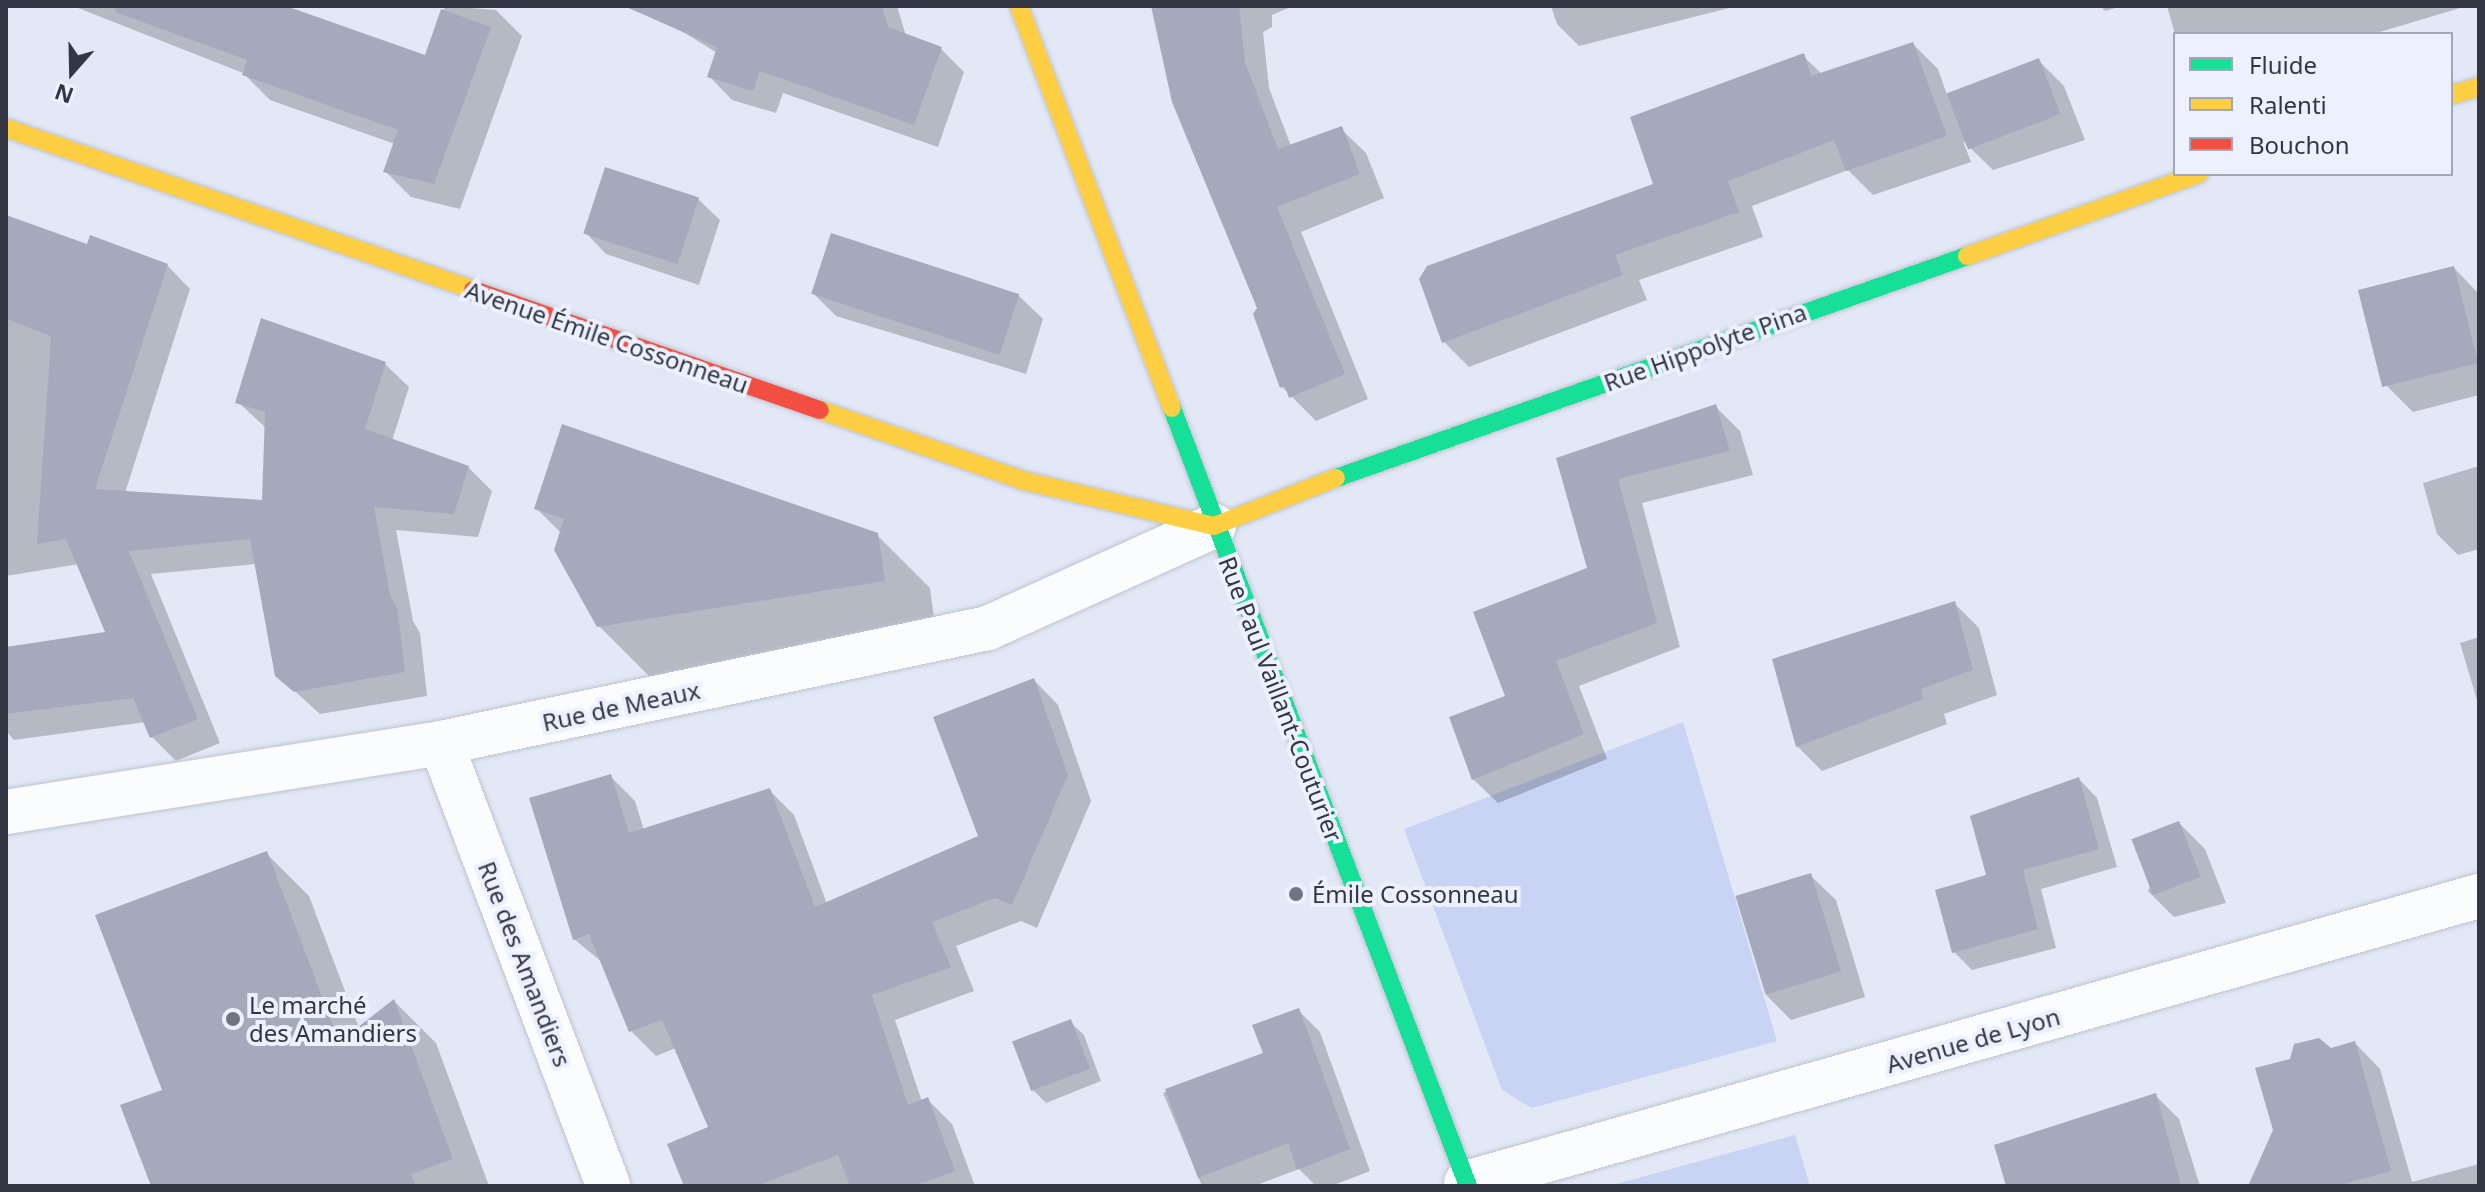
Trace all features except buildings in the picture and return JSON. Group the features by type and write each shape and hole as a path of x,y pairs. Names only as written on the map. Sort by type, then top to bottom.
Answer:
{"main road":[{"name":"Rue Paul Vaillant-Couturier","path":"1019,6 1214,526 1467,1185"},
{"path":"2453,94 2479,87"},
{"name":"Avenue Émile Cossonneau","path":"6,128 1013,477 1214,526"},
{"name":"Rue Hippolyte Pina","path":"1214,526 1280,498 2193,176"}],"street":[{"name":"Rue de Meaux","path":"6,812 441,743 988,628 1214,526"},
{"name":"Rue des Amandiers","path":"441,743 608,1186"},
{"name":"Avenue de Lyon","path":"1467,1185 2479,896"}],"shaded area":[{"path":"1683,722 1777,1041 1532,1108 1502,1090 1404,829"},
{"path":"1795,1135 1810,1186 1609,1186"}],"traffic: fast":[{"path":"1336,478 1967,256"},
{"path":"1172,408 1468,1186"}],"traffic: slow":[{"path":"1019,6 1172,408"},
{"path":"2453,94 2479,87"},
{"path":"6,128 473,290"},
{"path":"1967,256 2193,176"},
{"path":"820,410 1025,481 1214,526 1336,478"}],"traffic: jam":[{"path":"473,290 820,410"}],"place":[{"name":"Émile Cossonneau","path":"1296,894"},
{"name":"Le marché des Amandiers","path":"233,1019"}]}
